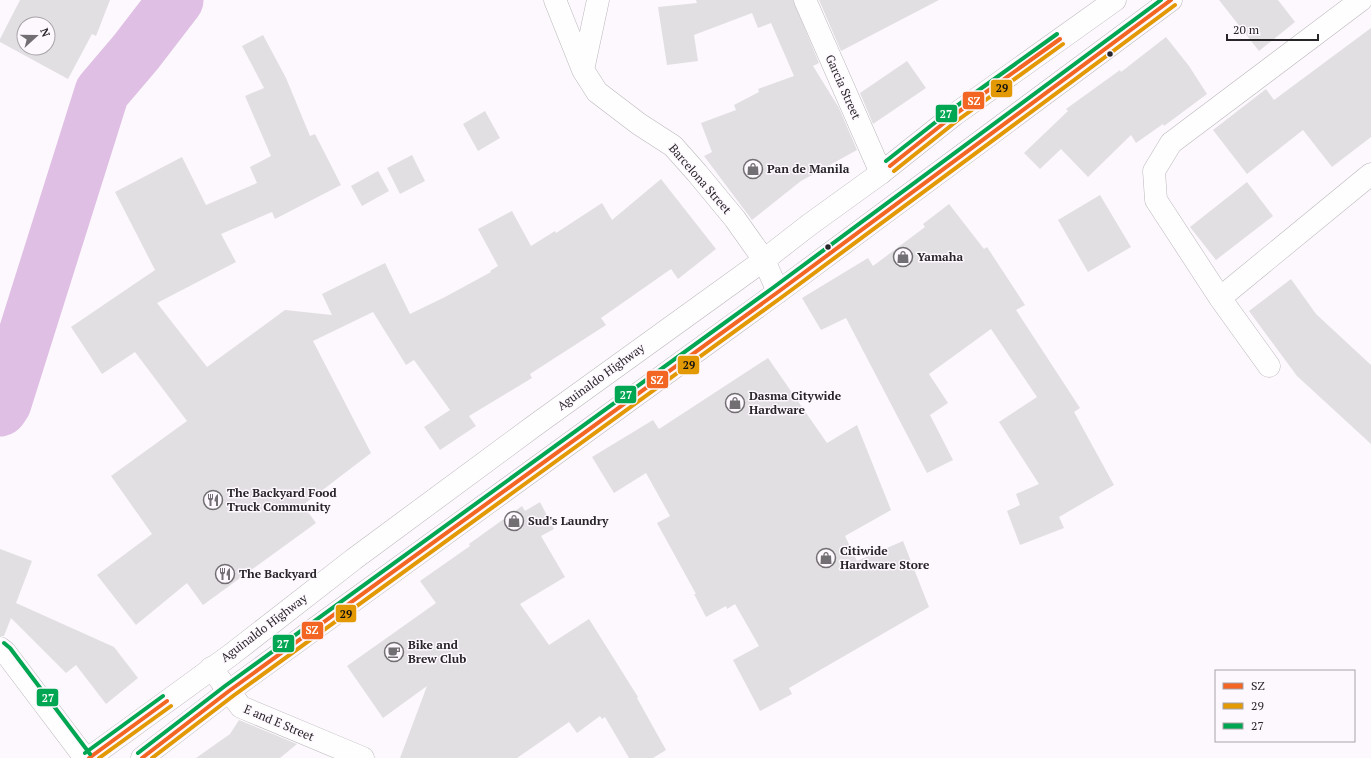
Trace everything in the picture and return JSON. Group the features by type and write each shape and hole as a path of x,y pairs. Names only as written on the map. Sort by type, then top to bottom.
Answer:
{"main road":[{"name":"Barcelona Street","path":"555,0 582,70 597,92 634,120 673,146 735,219 764,260 778,292"},
{"path":"582,70 598,0"},
{"name":"Garcia Street","path":"804,0 881,173"},
{"name":"Aguinaldo Highway","path":"89,758 211,668 360,554 764,260 881,173 954,115 1115,0"},
{"path":"142,758 229,690 778,292 1171,0"},
{"path":"1269,366 1220,298 1156,200 1154,171 1171,143 1361,0"},
{"path":"1220,298 1371,174"},
{"path":"0,648 5,652 86,758"},
{"name":"E and E Street","path":"211,668 241,707 363,758"}],"building":[{"path":"20,0 110,0 96,36 92,34 68,79 26,56 56,56 56,16 16,16 16,51 0,42 0,39"},
{"path":"696,0 793,0 819,63 813,66 839,108 857,150 801,181 752,220 704,156 712,152 701,123 736,110 734,105 759,92 758,89 794,76 771,23 758,28 752,13 694,35 698,61 667,65 658,7 697,3"},
{"path":"819,0 939,0 841,51"},
{"path":"1219,0 1278,0 1295,22 1259,51"},
{"path":"1371,28 1371,137 1332,167 1303,130 1247,174 1213,130 1266,89 1274,100"},
{"path":"263,35 286,78 310,136 315,134 341,185 275,219 272,212 221,234 236,262 157,303 207,367 285,310 332,315 322,294 385,263 410,314 445,297 491,272 490,271 498,266 478,229 512,211 531,246 555,231 556,233 602,203 612,220 661,179 716,249 678,279 671,269 601,318 606,325 530,374 532,378 469,416 476,426 440,450 424,427 450,410 414,360 406,365 373,312 313,341 371,453 303,505 316,523 203,605 187,583 136,625 97,575 152,534 111,476 187,421 135,352 102,374 71,327 155,270 115,192 182,157 206,205 257,183 250,167 271,156 245,96 264,88 242,46"},
{"path":"1166,37 1189,66 1207,94 1164,126 1163,124 1136,143 1131,135 1088,177 1061,149 1040,169 1024,153 1068,111 1066,109 1120,70 1121,72"},
{"path":"907,61 926,88 873,124 860,93"},
{"path":"485,111 500,138 478,151 463,124"},
{"path":"412,155 425,181 400,194 387,168"},
{"path":"378,171 389,191 362,206 351,186"},
{"path":"1247,182 1273,216 1216,260 1190,227"},
{"path":"1100,195 1131,247 1088,272 1058,220"},
{"path":"949,204 984,249 987,247 1025,305 1016,310 1080,408 1074,412 1114,485 1059,517 1064,528 1020,545 1007,511 1020,505 1016,494 1039,484 999,422 1037,397 991,329 929,374 948,403 930,415 953,460 927,473 846,318 821,330 802,298 868,258 873,266 925,227 923,224"},
{"path":"1291,279 1316,314 1371,365 1371,444 1297,376 1249,311"},
{"path":"768,358 827,443 857,425 891,510 845,536 857,561 903,541 929,607 789,688 792,694 760,711 733,660 759,646 735,604 727,609 726,606 706,617 694,594 696,594 657,523 670,516 646,473 614,493 592,457 653,420 659,429"},
{"path":"540,502 554,529 541,536 565,577 520,604 549,645 589,619 638,697 637,698 666,750 653,758 629,758 605,717 602,719 600,716 577,733 569,722 517,758 400,758 427,686 383,718 347,666 436,603 420,581 470,546 469,544 522,506 525,511"},
{"path":"0,549 32,561 16,603 114,647 138,678 106,704 76,665 66,673 11,618 4,636 0,636"},
{"path":"239,720 297,744 280,758 196,758 230,734"}],"waterway":[{"path":"0,409 4,403 102,92 136,52 176,0"}],"transit line":[{"name":"27","path":"138,753 225,686 774,287 1161,0"},
{"name":"SZ","path":"142,758 229,691 778,292 1171,0"},
{"name":"29","path":"152,758 233,696 782,297 1175,5"},
{"name":"27","path":"886,161 951,110 1057,34"},
{"name":"SZ","path":"890,166 954,115 1060,39"},
{"name":"29","path":"894,171 958,120 1063,44"},
{"name":"27","path":"4,643 10,648 90,754"},
{"name":"27","path":"85,753 163,696"},
{"name":"SZ","path":"89,758 167,701"},
{"name":"29","path":"99,758 171,706"}],"place":[{"name":"Pan de Manila","path":"753,169"},
{"name":"Yamaha","path":"903,257"},
{"name":"Dasma Citywide Hardware","path":"735,403"},
{"name":"The Backyard Food Truck Community","path":"213,500"},
{"name":"Sud's Laundry","path":"514,521"},
{"name":"Citiwide Hardware Store","path":"826,558"},
{"name":"The Backyard","path":"225,574"},
{"name":"Bike and Brew Club","path":"394,652"}]}
